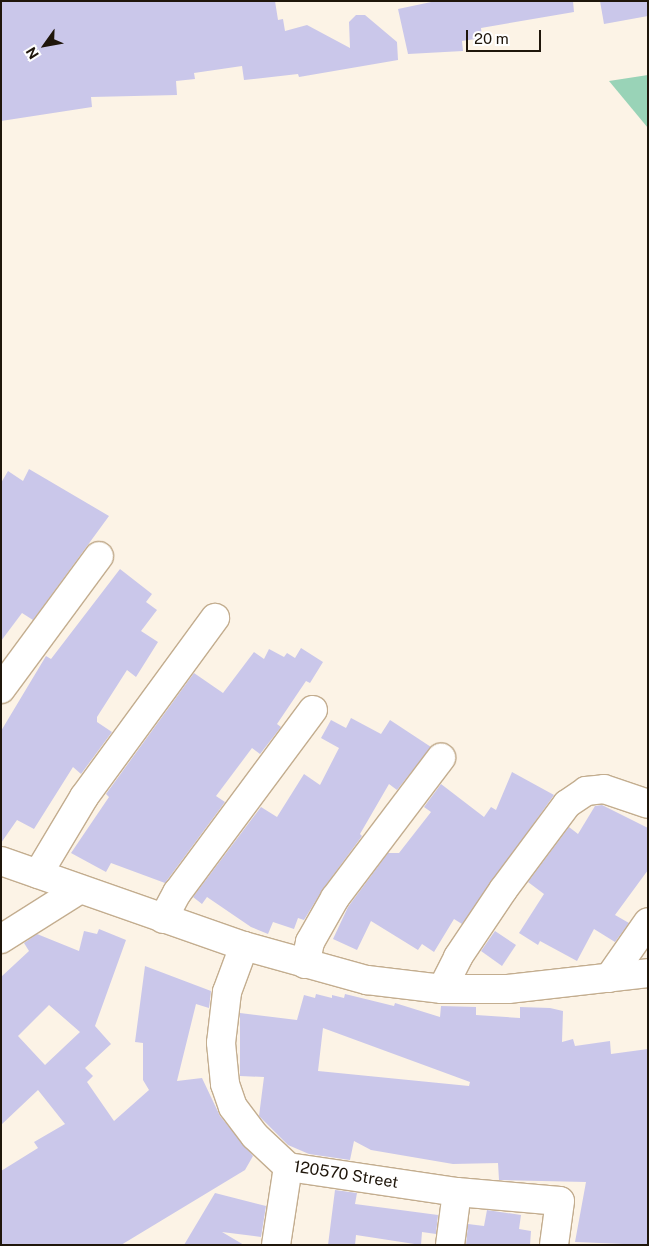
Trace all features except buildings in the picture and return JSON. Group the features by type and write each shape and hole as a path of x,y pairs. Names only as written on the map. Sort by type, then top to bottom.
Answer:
{"street":[{"path":"1,689 99,556"},
{"path":"38,874 84,797 215,618"},
{"path":"163,919 177,892 313,710"},
{"path":"305,964 310,942 335,898 440,758"},
{"path":"442,989 458,957 503,890 567,804 586,791 604,789 648,804"},
{"path":"1,860 163,919 244,946 367,980 442,989 508,989 648,973"},
{"path":"1,939 80,889"},
{"path":"608,978 648,922"},
{"name":"120570 Street","path":"244,946 227,992 223,1015 221,1043 225,1084 244,1123 288,1167 457,1192 560,1201 554,1245"},
{"path":"276,1245 288,1167"},
{"path":"450,1245 457,1192"}],"green space":[{"path":"648,75 648,128 609,81"}]}
